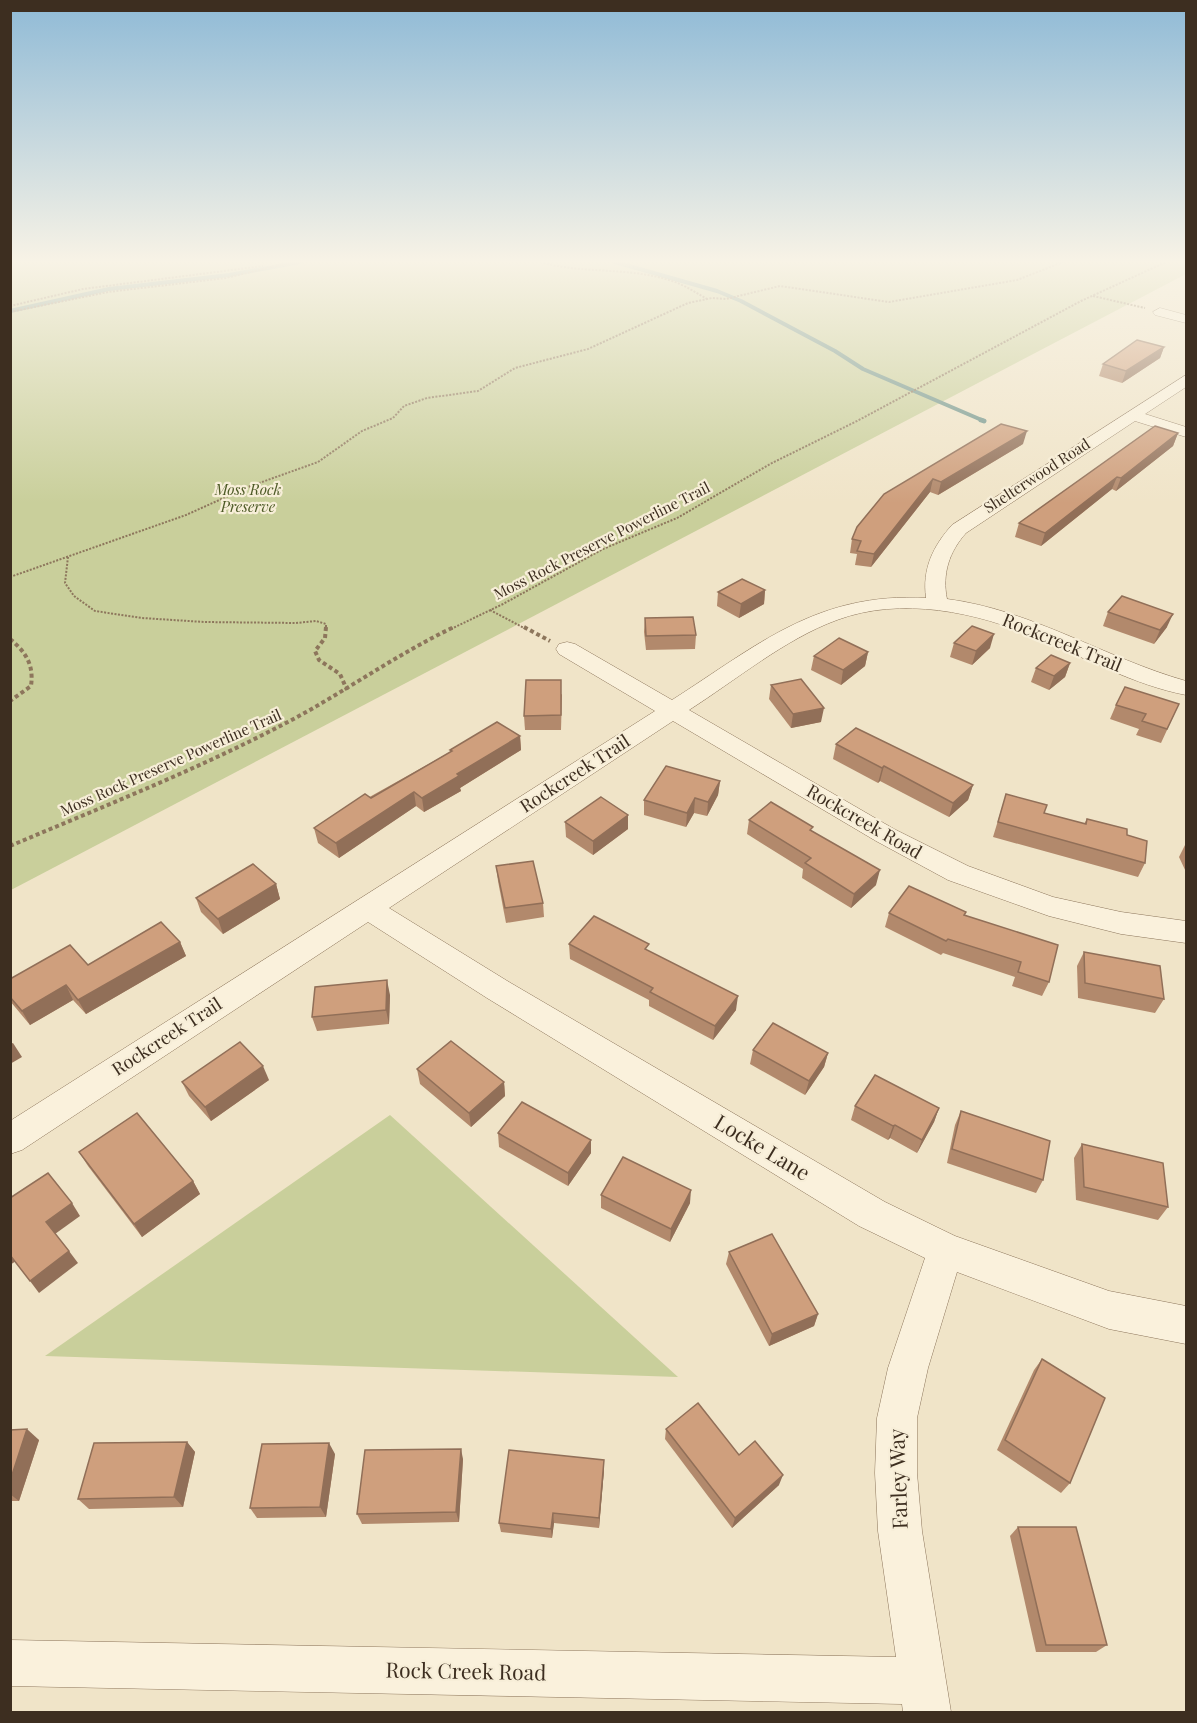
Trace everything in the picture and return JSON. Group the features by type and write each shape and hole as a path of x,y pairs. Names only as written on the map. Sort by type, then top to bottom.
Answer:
{"street":[{"name":"Shelterwood Road","path":"938,605 934,591 938,559 960,528 1186,380"},
{"path":"1132,415 1186,432"},
{"name":"Rockcreek Trail","path":"10,1139 797,630 821,619 844,611 873,606 938,605 1000,616 1128,669 1186,688"},
{"name":"Rockcreek Road","path":"567,649 885,835 958,873 1049,906 1121,923 1186,932"},
{"name":"Locke Lane","path":"366,908 872,1215 946,1250 1109,1310 1186,1325"},
{"name":"Farley Way","path":"924,1697 900,1531 896,1473 897,1418 908,1368 946,1250"},
{"name":"Rock Creek Road","path":"10,1663 924,1697"}],"path":[{"path":"10,577 186,515 248,487 318,462 362,431 393,418 404,406 427,398 478,391 515,368 588,350 604,342"},
{"name":"Moss Rock Preserve Powerline Trail","path":"10,846 187,771 347,690 373,671 427,640 489,610 603,549 677,518 772,463 857,421 1005,342"},
{"path":"68,556 65,582 74,596 95,611 142,618 204,622 296,623 316,621 326,624 325,638 315,651 319,660 340,674 347,690"},
{"path":"489,610 567,649"},
{"path":"10,639 19,645 30,660 33,677 31,686 10,701"}],"green space":[{"name":"Moss Rock Preserve","path":"11,342 1056,342 11,890"},
{"path":"390,1115 678,1377 45,1356"}],"building":[{"path":"1134,342 1146,342 1164,347 1126,371 1103,364"},
{"path":"1001,424 1027,431 941,482 933,479 874,554 857,551 861,541 852,539 857,527 884,494"},
{"path":"1155,426 1178,433 1045,533 1019,523"},
{"path":"742,579 765,590 741,604 718,592"},
{"path":"1122,596 1173,614 1160,630 1108,612"},
{"path":"693,617 696,635 646,636 645,618"},
{"path":"972,626 994,634 976,651 954,643"},
{"path":"839,638 868,652 843,670 814,656"},
{"path":"1051,655 1070,663 1054,676 1036,668"},
{"path":"801,679 824,708 793,714 771,685"},
{"path":"526,680 561,680 561,715 524,716"},
{"path":"1125,687 1179,704 1167,729 1142,721 1146,714 1116,705"},
{"path":"497,722 520,736 422,798 414,792 336,843 314,828 365,794 371,798"},
{"path":"856,728 973,785 953,803 884,766 882,768 836,744"},
{"path":"666,766 720,781 708,802 695,798 687,813 644,800"},
{"path":"1006,794 1047,805 1044,813 1086,824 1087,819 1127,829 1127,835 1147,841 1145,863 998,822"},
{"path":"601,797 628,815 593,841 565,822"},
{"path":"771,802 813,827 810,830 880,870 854,894 805,863 811,858 749,820"},
{"path":"533,861 543,903 505,908 496,866"},
{"path":"253,864 276,884 218,919 196,898"},
{"path":"909,886 966,912 964,915 1058,945 1049,982 1018,972 1021,962 948,939 946,941 889,913"},
{"path":"594,916 649,944 645,949 738,996 715,1026 650,992 653,988 569,944"},
{"path":"161,922 180,942 78,1000 66,985 22,1011 10,997 10,979 70,945 88,965"},
{"path":"1084,952 1160,966 1164,999 1085,983"},
{"path":"387,980 386,1010 312,1017 315,987"},
{"path":"773,1023 828,1053 809,1081 753,1050"},
{"path":"451,1041 504,1082 469,1113 417,1069"},
{"path":"240,1042 263,1066 205,1107 182,1082"},
{"path":"875,1075 939,1108 922,1140 855,1106"},
{"path":"522,1102 591,1140 568,1173 498,1133"},
{"path":"961,1111 1050,1141 1043,1180 952,1149"},
{"path":"137,1113 193,1181 134,1224 79,1152"},
{"path":"1082,1144 1163,1163 1168,1207 1084,1187"},
{"path":"623,1157 691,1190 671,1229 601,1195"},
{"path":"48,1173 72,1203 46,1222 69,1251 30,1281 10,1255 10,1198"},
{"path":"772,1234 818,1314 772,1334 729,1252"},
{"path":"1042,1359 1105,1398 1070,1483 1005,1440"},
{"path":"698,1403 739,1455 755,1441 783,1475 735,1518 666,1429"},
{"path":"27,1429 10,1481 10,1430"},
{"path":"187,1442 174,1497 78,1499 94,1443"},
{"path":"329,1443 320,1507 250,1508 262,1444"},
{"path":"461,1449 456,1512 357,1514 365,1450"},
{"path":"509,1450 604,1460 599,1518 553,1513 551,1529 499,1523"},
{"path":"1018,1527 1076,1527 1107,1645 1046,1645"}],"waterway":[{"path":"819,342 863,369 984,421 981,420"}]}
